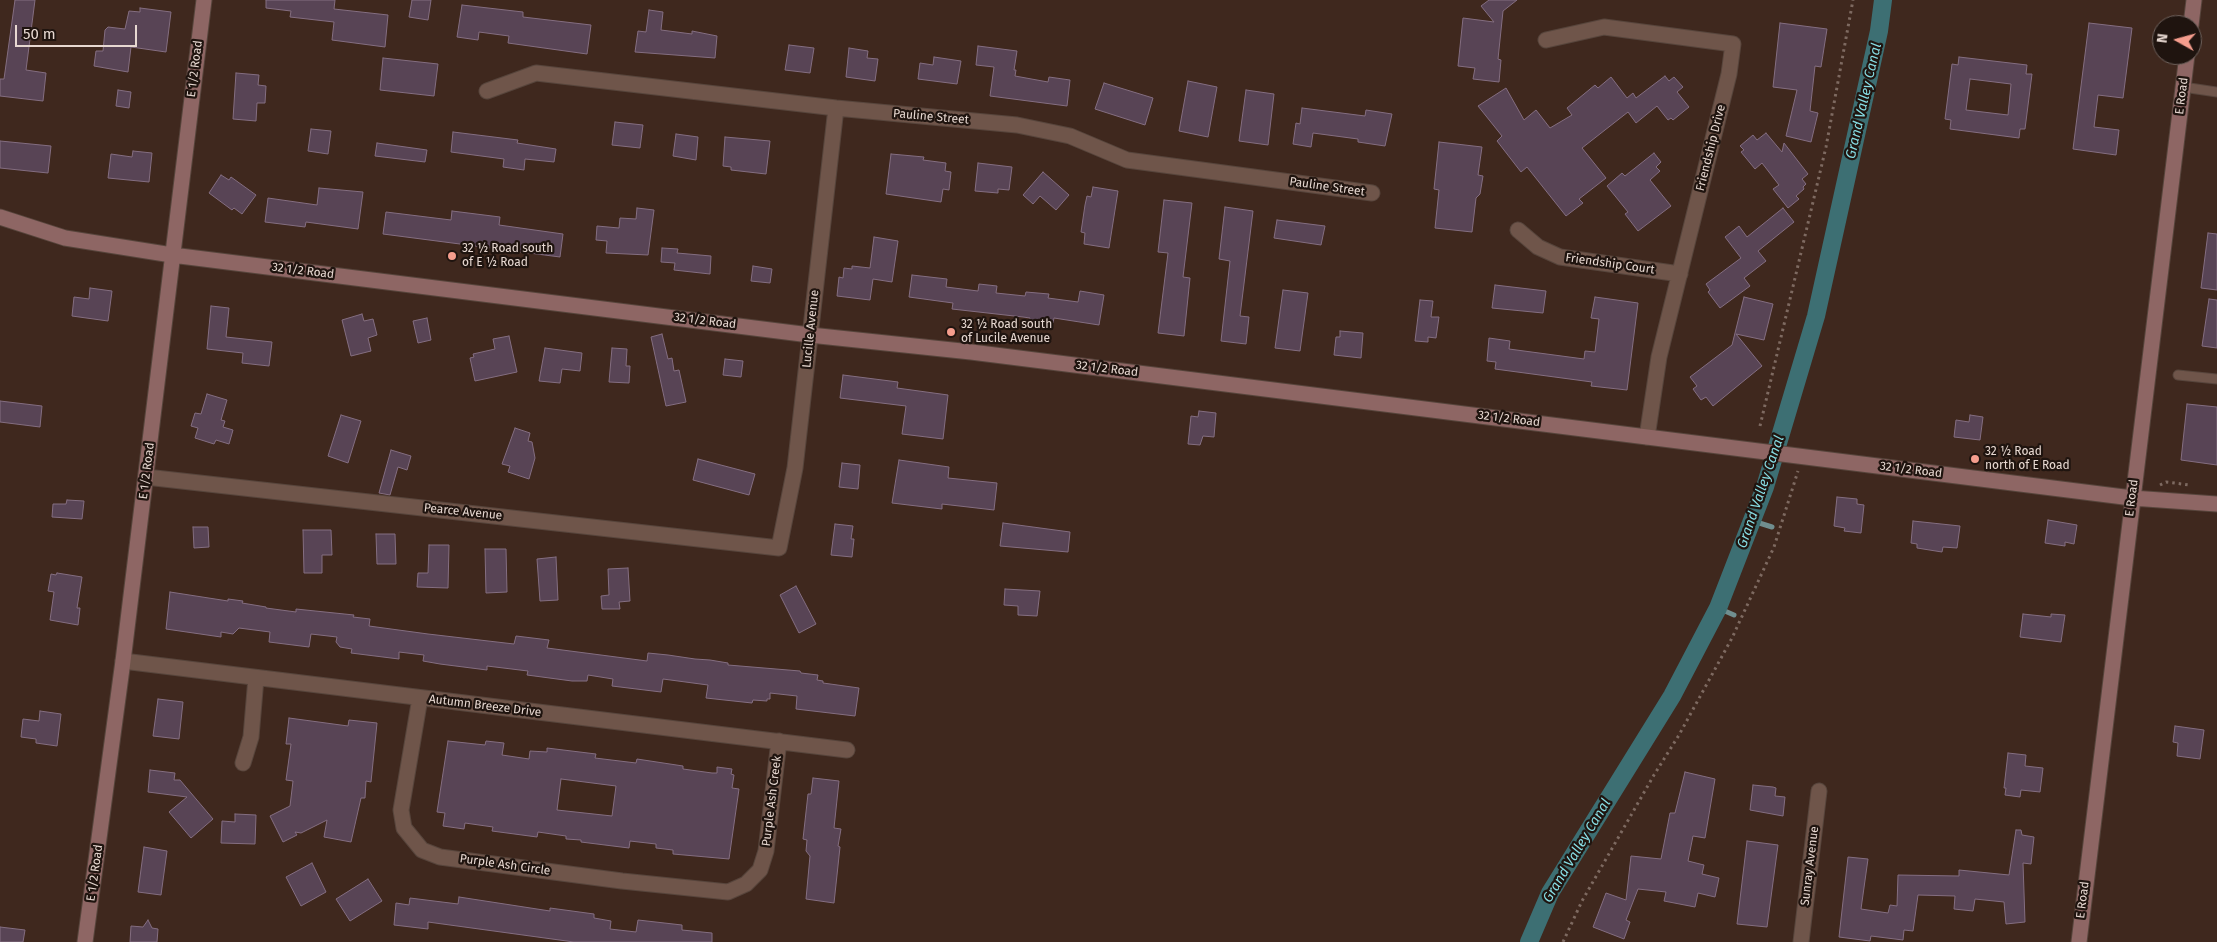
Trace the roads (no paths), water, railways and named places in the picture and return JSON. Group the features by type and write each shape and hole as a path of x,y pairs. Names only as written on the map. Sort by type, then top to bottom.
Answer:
{"street":[{"name":"E 1/2 Road","path":"85,942 123,661 204,0"},
{"path":"2192,15 2194,0"},
{"name":"Friendship Drive","path":"1546,40 1604,27 1734,44 1729,74 1659,357 1647,437"},
{"name":"E Road","path":"2078,942 2186,65"},
{"name":"Pauline Street","path":"487,91 536,73 836,108 1017,125 1070,136 1127,160 1372,193"},
{"name":"Lucille Avenue","path":"779,548 795,468 836,108"},
{"name":"32 1/2 Road","path":"0,217 65,238 172,255 1755,449 1804,457 2132,498 2217,504"},
{"name":"Friendship Court","path":"1518,230 1538,247 1560,257 1680,274"},
{"name":"Pearce Avenue","path":"146,477 779,548"},
{"name":"Autumn Breeze Drive","path":"123,661 847,750"},
{"path":"243,763 251,737 256,678"},
{"name":"Purple Ash Circle","path":"420,698 401,810 404,828 422,850 440,856 622,882 728,892 746,884"},
{"name":"Purple Ash Creek","path":"746,884 760,870 766,851 778,742"},
{"name":"Sunray Avenue","path":"1801,942 1819,790"}],"lane":[{"path":"2183,87 2217,92"},
{"path":"2178,375 2217,380"}],"waterway":[{"name":"Grand Valley Canal","path":"1529,942 1550,893 1672,696 1718,608 1765,487 1816,316 1879,31 1883,0"},
{"path":"1753,521 1772,527"},
{"path":"1718,608 1734,615"}],"place":[{"name":"32 ½ Road south of E ½ Road","path":"452,256"},
{"name":"32 ½ Road south of Lucile Avenue","path":"951,332"},
{"name":"32 ½ Road north of E Road","path":"1975,459"}]}
